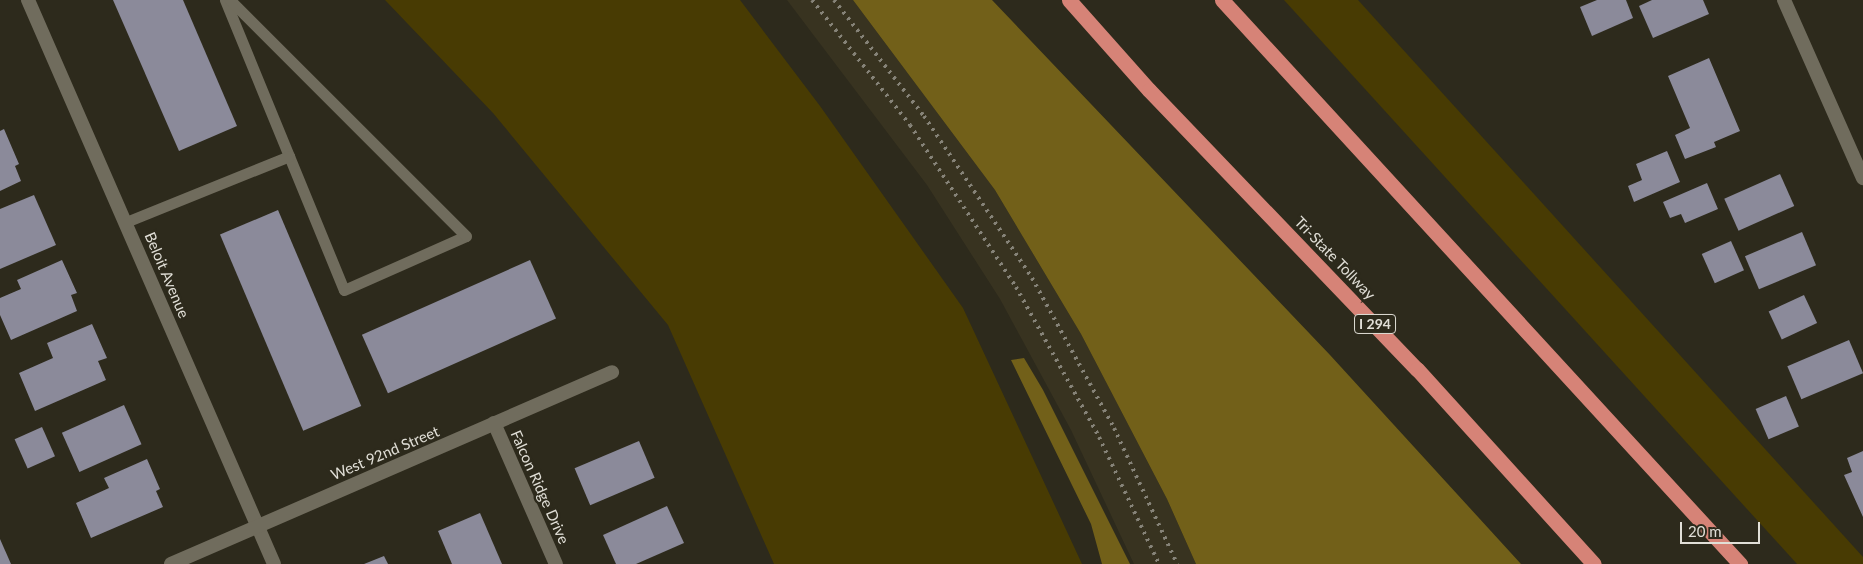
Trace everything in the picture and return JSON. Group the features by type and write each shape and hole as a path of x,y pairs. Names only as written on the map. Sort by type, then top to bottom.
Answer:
{"highway":[{"path":"1062,0 1150,90"},
{"name":"Tri-State Tollway","path":"1068,0 1150,90 1417,369 1594,564"},
{"path":"1222,0 1740,564"}],"street":[{"name":"Beloit Avenue","path":"28,0 274,564"},
{"path":"1784,0 1863,178"},
{"name":"West 92nd Street","path":"171,564 612,372"},
{"name":"Falcon Ridge Drive","path":"494,423 556,564"}],"lane":[{"path":"225,0 344,290 466,236 230,0"},
{"path":"126,222 289,156"}],"shaded area":[{"path":"385,0 740,0 820,106 963,308 1082,564 774,564 668,325 493,113"},
{"path":"787,0 853,0 995,190 1081,334 1167,499 1196,564 1134,564 1071,430 1000,299 927,185"},
{"path":"853,0 992,0 1330,355 1521,564 1196,564 1167,499 1081,334 995,190"},
{"path":"1284,0 1358,0 1863,557 1863,564 1797,564"},
{"path":"1024,358 1043,390 1130,564 1102,564 1091,524 1011,360"}],"building":[{"path":"113,0 183,0 237,126 179,151"},
{"path":"1597,0 1626,0 1633,18 1592,36 1580,7"},
{"path":"1652,0 1703,0 1709,14 1653,38 1639,6"},
{"path":"1709,58 1740,131 1714,142 1716,147 1685,159 1675,135 1690,128 1668,76"},
{"path":"4,129 19,164 15,166 21,181 0,191 0,131"},
{"path":"1667,151 1680,182 1634,202 1628,186 1642,180 1636,164"},
{"path":"1780,174 1794,206 1739,231 1724,199"},
{"path":"1707,183 1718,209 1685,223 1681,214 1670,218 1663,202"},
{"path":"34,195 56,245 0,269 0,209"},
{"path":"278,210 361,406 303,431 220,235"},
{"path":"1802,232 1816,265 1759,289 1745,256"},
{"path":"1731,241 1744,270 1715,283 1702,254"},
{"path":"62,260 77,293 71,295 77,311 11,340 0,315 0,298 21,289 17,280"},
{"path":"530,260 556,318 388,393 362,335"},
{"path":"1804,295 1817,323 1782,340 1769,311"},
{"path":"92,324 107,358 98,361 106,380 35,411 19,373 53,358 47,343"},
{"path":"1849,340 1863,373 1801,399 1787,366"},
{"path":"1786,396 1799,426 1769,439 1756,409"},
{"path":"124,405 141,444 79,472 62,433"},
{"path":"42,427 55,456 28,468 15,439"},
{"path":"639,441 655,478 590,505 575,468"},
{"path":"1863,451 1863,517 1844,475 1852,472 1847,458"},
{"path":"147,459 160,489 156,491 163,507 91,538 76,503 109,488 104,478"},
{"path":"667,506 684,543 636,564 616,564 603,535"},
{"path":"480,513 502,564 452,564 438,531"},
{"path":"0,539 11,564 0,564"},
{"path":"384,556 388,564 364,564"}],"railway":[{"path":"812,0 910,125 1016,287 1099,437 1159,564"},
{"path":"834,0 924,116 1032,278 1114,428 1177,564"}]}
